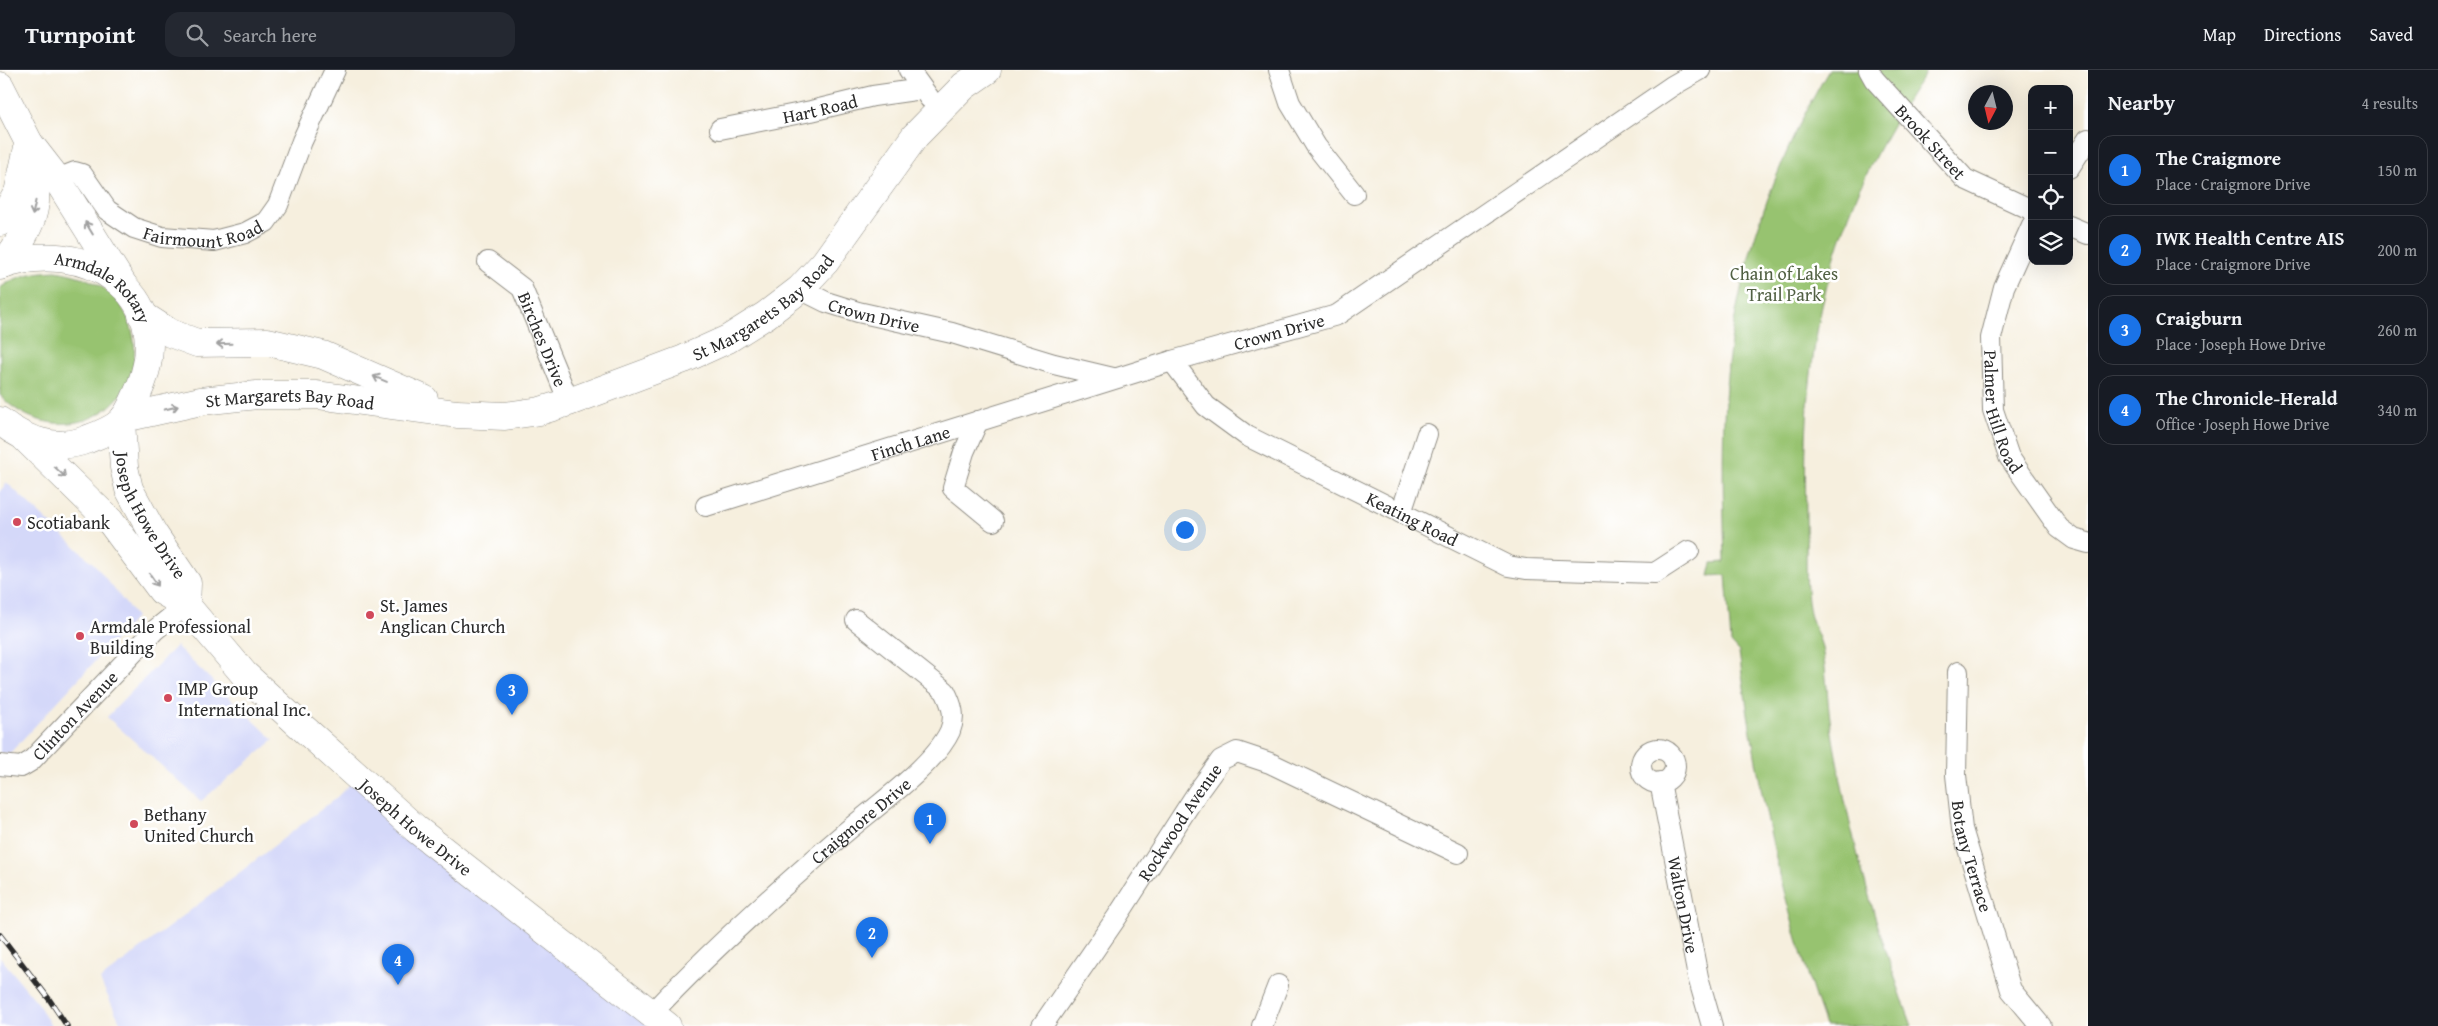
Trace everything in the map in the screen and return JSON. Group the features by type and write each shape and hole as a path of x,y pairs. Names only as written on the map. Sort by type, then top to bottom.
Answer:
{"main road":[{"name":"St Margarets Bay Road","path":"122,420 201,401 257,395 318,395 457,414 505,416 540,411 569,402 674,363 728,339 766,315 800,290 825,262 915,136 931,99 964,86 987,70"},
{"path":"0,86 29,143 57,179 123,285"},
{"path":"0,222 18,193 29,143"},
{"path":"1,265 27,229 36,203 37,188 29,143"},
{"name":"Armdale Rotary","path":"1,265 44,258 79,260 99,268 123,285 142,315 147,333 147,365 138,393 122,420"},
{"name":"St Margarets Bay Road","path":"142,315 170,333 197,343 268,342 322,355 457,414"},
{"path":"12,436 53,444 68,444 96,436 122,420"},
{"name":"Joseph Howe Drive","path":"122,420 124,467 129,489 153,533 187,583 186,605"},
{"name":"Joseph Howe Drive","path":"12,436 110,521 162,591 186,605 244,674 409,823 659,1019"}],"street":[{"name":"Fairmount Road","path":"57,179 75,172 82,174 107,210 134,228 162,237 214,240 245,233 266,222 278,205 302,141 335,70"},
{"path":"909,70 931,99"},
{"path":"1279,70 1290,103 1316,146 1354,194"},
{"name":"Crown Drive","path":"800,290 826,302 858,312 952,333 1054,364 1115,378 1172,360 1337,315 1672,86 1700,70"},
{"name":"Brook Street","path":"1869,70 1874,79 1965,179 2028,208"},
{"name":"Hart Road","path":"720,129 811,112 874,96 931,99"},
{"path":"2073,162 2088,139"},
{"path":"2073,228 2088,234"},
{"name":"Palmer Hill Road","path":"2028,234 2004,287 1991,338 1993,410 2009,457 2058,528 2074,539 2088,543"},
{"name":"Birches Drive","path":"488,262 522,288 569,402"},
{"name":"Keating Road","path":"1172,360 1206,406 1246,436 1508,566 1526,569 1655,572 1689,551"},
{"name":"Finch Lane","path":"706,506 1115,378"},
{"path":"978,421 964,452 953,488 992,521"},
{"path":"1401,513 1427,434"},
{"name":"Clinton Avenue","path":"0,766 21,767 31,761 155,630 186,605"},
{"name":"Craigmore Drive","path":"659,1019 738,929 908,780 937,750 949,732 954,718 951,704 945,691 856,620"},
{"name":"Botany Terrace","path":"1958,672 1956,775 1962,829 2011,990 2040,1026"},
{"name":"Rockwood Avenue","path":"1042,1026 1117,917 1197,793 1221,760 1237,752 1270,763 1458,853"},
{"name":"Walton Drive","path":"1660,782 1698,977 1712,1026"},
{"path":"1262,1026 1278,985"}],"shaded area":[{"path":"7,483 96,566 136,617 10,753 0,753 0,491"},
{"path":"176,646 274,740 201,801 107,717"},
{"path":"356,778 669,1026 122,1026 100,980 336,798"},
{"path":"0,957 37,1002 51,1026 0,1026"}],"green space":[{"name":"Chain of Lakes Trail Park","path":"1829,70 1927,70 1893,123 1866,175 1844,228 1828,282 1816,336 1809,393 1806,453 1806,565 1808,602 1811,618 1822,647 1836,755 1851,829 1866,886 1892,970 1912,1026 1825,1026 1796,935 1772,842 1762,795 1739,652 1731,643 1726,575 1709,576 1712,563 1725,562 1723,477 1728,363 1747,266 1768,198 1781,165"},
{"path":"56,271 91,281 114,297 124,310 134,340 132,371 126,386 117,399 104,411 74,423 42,421 26,415 0,395 0,288 26,275"}],"railway":[{"path":"0,935 49,999 67,1026"}],"place":[{"name":"Scotiabank","path":"17,522"},
{"name":"St. James Anglican Church","path":"370,615"},
{"name":"Armdale Professional Building","path":"80,636"},
{"name":"IMP Group International Inc.","path":"168,698"},
{"name":"Craigburn","path":"512,715"},
{"name":"Bethany United Church","path":"134,824"},
{"name":"The Craigmore","path":"930,844"},
{"name":"IWK Health Centre AIS","path":"872,958"},
{"name":"The Chronicle-Herald","path":"398,985"}]}
